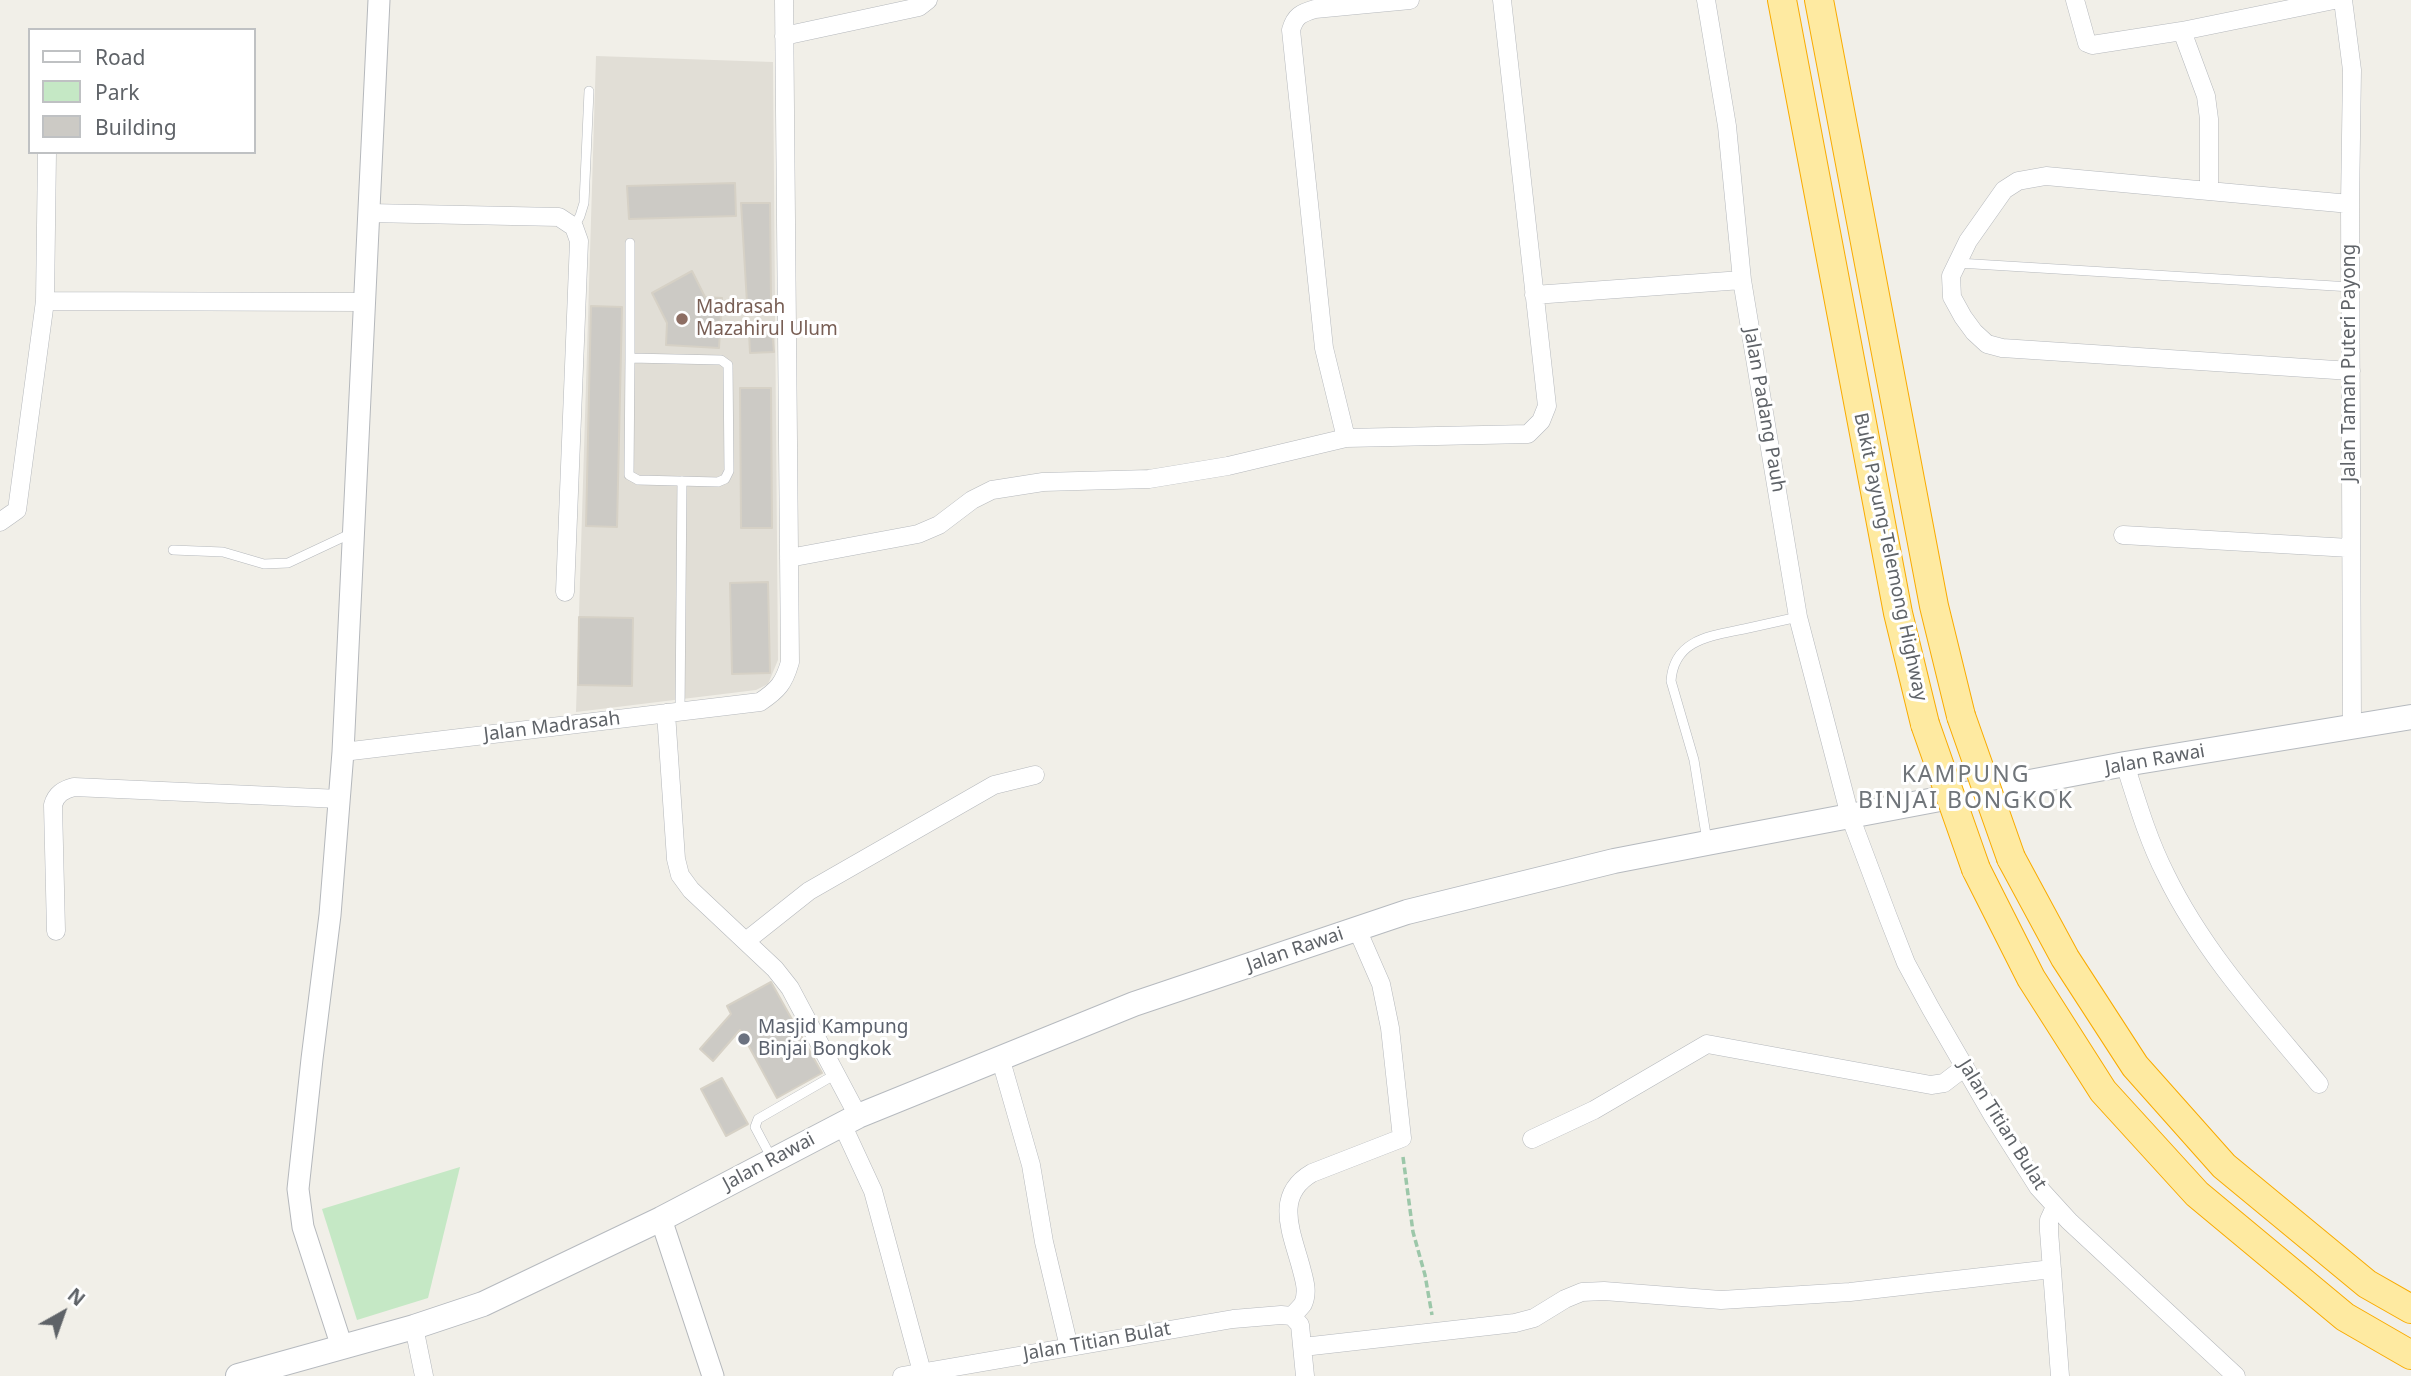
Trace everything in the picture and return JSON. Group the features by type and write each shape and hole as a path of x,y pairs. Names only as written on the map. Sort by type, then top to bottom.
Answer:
{"highway":[{"name":"Bukit Payung-Telemong Highway","path":"1782,0 1898,613 1925,724 1976,870 2031,978 2104,1091 2197,1195 2345,1317 2411,1354"},
{"name":"Bukit Payung-Telemong Highway","path":"1819,0 1934,606 1961,716 2011,858 2065,958 2135,1066 2224,1166 2367,1284 2411,1309"}],"main road":[{"name":"Jalan Rawai","path":"238,1376 414,1327 494,1299 661,1219 850,1120 1134,1004 1407,912 1614,861 2125,764 2411,717"}],"street":[{"path":"342,1347 303,1227 298,1189 330,915 340,799 379,0"},
{"path":"784,0 789,558 918,534 939,524 972,499 992,490 1043,482 1149,478 1228,466 1346,438 1528,434 1541,421 1547,406 1502,0"},
{"path":"784,36 919,7 928,0"},
{"path":"1346,438 1324,348 1291,30 1294,19 1301,13 1315,9 1410,0"},
{"name":"Jalan Padang Pauh","path":"1706,0 1727,126 1742,280 1798,617 1850,816"},
{"path":"2075,0 2087,43 2092,45 2182,31 2334,0"},
{"name":"Jalan Taman Puteri Payong","path":"2343,0 2352,70 2352,726"},
{"path":"2182,31 2206,96 2209,119 2209,191"},
{"path":"0,522 17,510 45,302 47,154"},
{"path":"2350,204 2046,176 2029,178 2004,190 1968,241 1951,275 1952,298 1974,332 1987,344 2002,348 2351,371"},
{"path":"369,213 559,217 574,227 579,241 565,592"},
{"path":"1534,295 1742,280"},
{"path":"45,302 365,302"},
{"path":"2123,535 2350,548"},
{"name":"Jalan Madrasah","path":"343,752 760,702 776,692 786,676 790,662 789,558"},
{"path":"673,712 676,859 680,875 691,890 775,969 790,988 836,1074 873,1191 922,1372"},
{"path":"2125,764 2151,843 2167,878 2202,936 2251,1002 2319,1084"},
{"path":"746,941 809,891 994,785 1035,775"},
{"path":"56,931 53,805 55,798 68,789 74,787 340,799"},
{"name":"Jalan Titian Bulat","path":"1850,816 1906,963 1993,1116 2038,1186 2054,1207 2236,1376"},
{"path":"1305,1376 1300,1325 1292,1316 1302,1306 1306,1289 1287,1211 1292,1192 1303,1178 1312,1173 1402,1138 1390,1028 1381,984 1357,929"},
{"path":"1532,1139 1594,1110 1707,1044 1931,1084 1944,1083 1965,1067"},
{"path":"1000,1057 1031,1165 1044,1242 1069,1347"},
{"path":"2054,1207 2049,1220 2049,1231 2060,1376"},
{"path":"661,1219 713,1376"},
{"path":"1303,1347 1515,1323 1534,1318 1582,1292 1604,1291 1721,1300 1850,1292 2052,1269"},
{"name":"Jalan Titian Bulat","path":"902,1376 1233,1319 1292,1316"},
{"path":"414,1327 424,1376"}],"lane":[{"path":"574,227 584,203 589,91"},
{"path":"630,243 629,475 638,480 718,482 725,479 728,365 721,360 630,358"},
{"path":"1956,263 2351,287"},
{"path":"673,712 682,481"},
{"path":"173,550 223,552 264,564 288,563 355,531"},
{"path":"1707,843 1694,760 1671,681 1672,671 1683,652 1701,638 1798,617"},
{"path":"773,1160 755,1127 758,1119 836,1074"}],"path":[{"path":"1402,1138 1413,1232 1432,1303 1433,1333"}],"shaded area":[{"name":"Madrasah Mazahirul Ulum","path":"596,56 773,62 778,660 768,684 756,690 576,712"}],"green space":[{"path":"460,1167 428,1298 357,1320 322,1209"}],"building":[{"path":"735,183 736,216 629,219 627,186"},
{"path":"741,203 770,203 771,302 747,303"},
{"path":"692,271 705,297 722,298 719,348 666,345 667,323 652,293"},
{"path":"591,306 622,307 617,527 586,526"},
{"path":"772,331 774,352 750,353 749,332"},
{"path":"740,388 771,388 772,528 741,528"},
{"path":"768,582 770,673 732,674 730,583"},
{"path":"579,617 633,618 632,686 578,685"},
{"path":"771,982 822,1073 777,1098 740,1030 713,1061 700,1049 731,1014 727,1006"},
{"path":"722,1078 748,1124 726,1136 701,1089"}],"place":[{"name":"Madrasah Mazahirul Ulum","path":"682,319"},
{"name":"Masjid Kampung Binjai Bongkok","path":"744,1039"}],"district":[{"name":"KAMPUNG BINJAI BONGKOK","path":"1966,788"}]}
